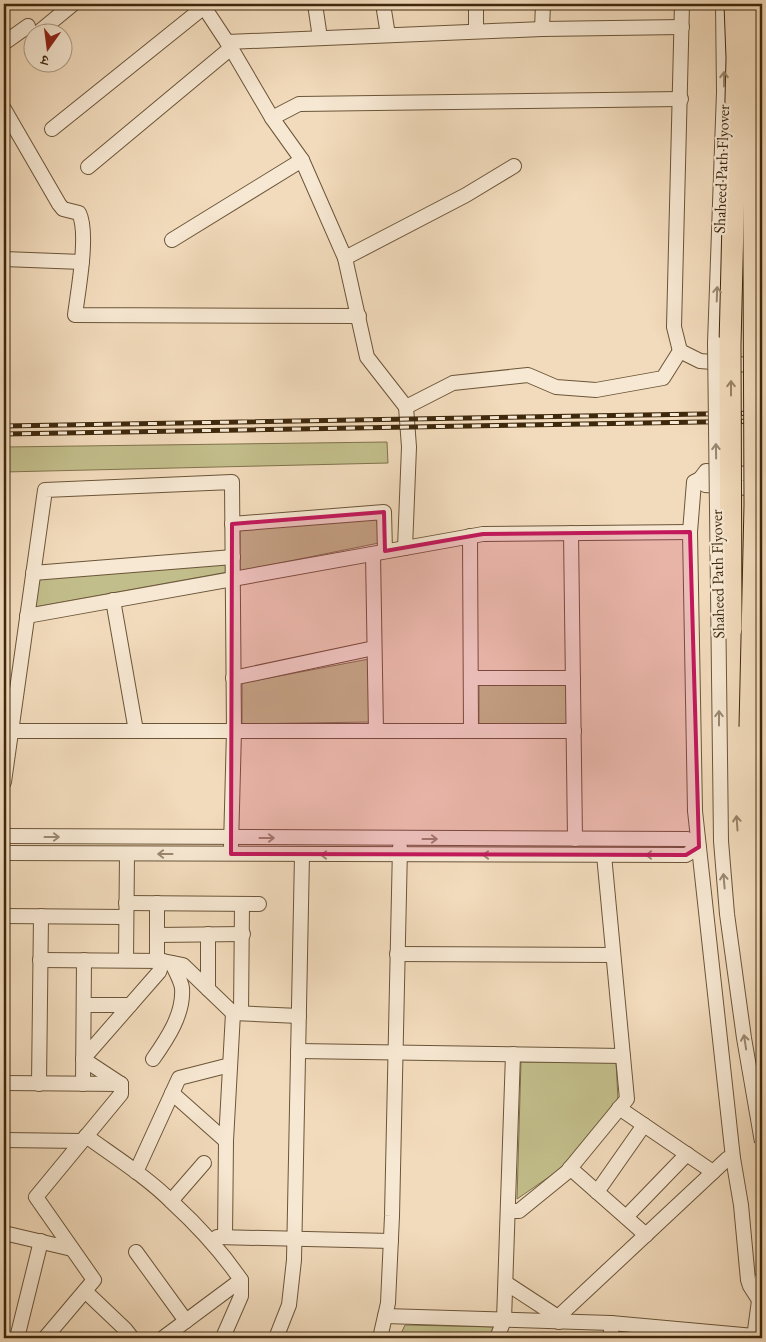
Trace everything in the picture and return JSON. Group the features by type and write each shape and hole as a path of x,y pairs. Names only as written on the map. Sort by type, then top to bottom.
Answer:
{"highway":[{"name":"Shaheed Path Flyover","path":"762,917 756,854 754,73 758,15 736,6 737,58 730,345 731,748 739,862 762,1063"},
{"path":"754,73 762,93"},
{"path":"718,679 731,629"}],"street":[{"path":"45,22 73,4"},
{"path":"315,4 320,38"},
{"path":"383,4 388,35"},
{"path":"476,4 476,31"},
{"path":"542,4 542,29"},
{"path":"406,407 452,383 528,375 556,387 596,390 663,378 680,351 674,327 682,4"},
{"path":"52,129 203,5 272,118 302,160 345,258 367,357 406,407 409,447 405,548"},
{"name":"Shaheed Path Flyover","path":"736,6 724,92 715,343 721,841 727,914 744,1038 762,1142"},
{"path":"88,167 229,45 320,38 476,31 682,28"},
{"path":"4,43 22,35"},
{"path":"272,118 299,104 681,99"},
{"path":"4,109 8,124 58,204 63,209 79,212 83,220 82,262 75,315 359,316"},
{"path":"172,240 302,160"},
{"path":"345,258 466,195 514,166"},
{"path":"4,259 82,262"},
{"path":"680,351 700,361 762,366"},
{"path":"759,1300 748,1280 742,1205 733,1158 695,811 690,532 693,485 706,471 762,475"},
{"path":"700,479 705,486 762,489"},
{"path":"4,782 7,732 45,490 232,482 234,731 231,854"},
{"path":"232,524 384,512 379,552 374,648 376,731"},
{"path":"26,616 483,534 690,532"},
{"path":"571,533 575,839"},
{"path":"470,536 471,731"},
{"path":"33,572 233,557"},
{"path":"113,600 136,731"},
{"path":"234,678 374,648"},
{"path":"471,678 573,678"},
{"path":"7,732 574,731"},
{"path":"4,836 687,839 699,847"},
{"path":"380,1338 388,1303 391,1241 400,839"},
{"path":"4,853 686,855 699,847"},
{"path":"126,854 126,960"},
{"path":"276,1338 289,1305 294,1260 302,855"},
{"path":"508,1210 519,1211 570,1168 627,1099 604,855"},
{"path":"153,1059 161,1048 181,1008 182,987 164,962 158,935 158,903"},
{"path":"4,916 41,916 126,910 158,903 259,904"},
{"path":"225,1237 226,1141 230,1064 237,1013 242,904"},
{"path":"39,1084 41,916"},
{"path":"208,934 208,989"},
{"path":"158,935 242,934"},
{"path":"397,954 613,955"},
{"path":"40,960 126,960 183,965 237,1013 298,1016"},
{"path":"83,1084 84,960"},
{"path":"83,1059 159,972 164,962"},
{"path":"84,1005 130,1005"},
{"path":"298,1051 623,1056"},
{"path":"498,1338 504,1320 506,1283 513,1054"},
{"path":"83,1059 121,1084"},
{"path":"136,1172 179,1078 230,1064"},
{"path":"4,1083 121,1084"},
{"path":"45,1338 94,1280 36,1197 121,1094 121,1084"},
{"path":"172,1093 226,1141"},
{"path":"619,1108 713,1172"},
{"path":"597,1192 644,1125"},
{"path":"4,1140 84,1139 136,1172 171,1201 205,1236 241,1280 241,1296 224,1338"},
{"path":"626,1217 687,1154"},
{"path":"558,1319 727,1159 733,1158"},
{"path":"171,1201 204,1163"},
{"path":"570,1168 646,1235"},
{"path":"4,1233 72,1249"},
{"path":"205,1236 391,1241"},
{"path":"17,1338 40,1241"},
{"path":"136,1252 186,1321"},
{"path":"386,1316 504,1320 558,1319 754,1337 762,1278"},
{"path":"163,1338 241,1280"},
{"path":"506,1283 558,1319"},
{"path":"85,1290 132,1338"},
{"path":"611,1324 611,1338"}],"highlighted area":[{"path":"384,512 385,551 483,534 690,532 699,847 686,855 231,854 232,524"}],"shaded area":[{"path":"387,442 388,463 4,472 4,447"},
{"path":"379,518 379,543 240,571 240,530"},
{"path":"227,563 228,572 34,607 37,579"},
{"path":"369,659 369,722 242,724 242,683"},
{"path":"479,683 567,683 567,726 479,725"},
{"path":"521,1062 616,1062 618,1100 559,1170 517,1199"},
{"path":"405,1325 497,1327 492,1338 399,1338"}],"railway":[{"path":"4,426 762,413"},
{"path":"4,434 762,421"}]}
